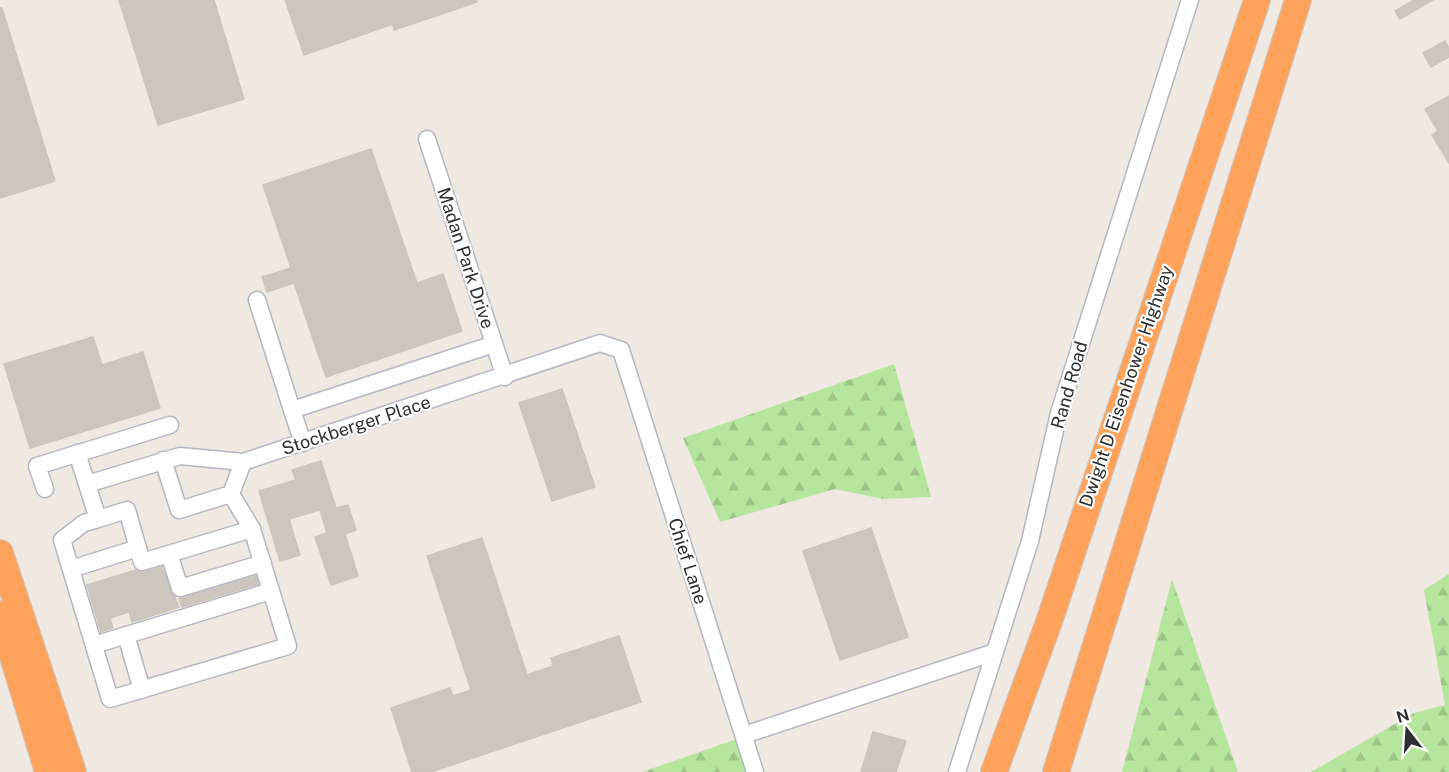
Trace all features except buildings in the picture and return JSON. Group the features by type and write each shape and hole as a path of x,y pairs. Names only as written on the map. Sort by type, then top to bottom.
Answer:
{"highway":[{"name":"Dwight D Eisenhower Highway","path":"994,772 1050,619 1257,0"},
{"path":"1056,772 1298,0"},
{"path":"1075,772 1120,620 1175,398"},
{"path":"0,553 73,772"},
{"path":"0,614 48,772"}],"street":[{"name":"Rand Road","path":"957,772 1037,519 1059,413 1190,0"},
{"name":"Madan Park Drive","path":"428,139 505,377"},
{"path":"257,300 303,443"},
{"path":"292,410 494,344"},
{"name":"Stockberger Place","path":"87,484 180,456 243,462 600,344 621,350"},
{"name":"Chief Lane","path":"621,350 755,772"},
{"path":"45,489 37,466 170,425"},
{"path":"77,453 98,519"},
{"path":"163,460 179,510 231,494"},
{"path":"231,494 243,462"},
{"path":"231,494 252,529 288,646 110,699 62,540 84,523 127,510 142,562 252,529"},
{"path":"71,569 138,548"},
{"path":"169,554 180,588 263,563"},
{"path":"94,645 271,591"},
{"path":"126,635 142,690"},
{"path":"744,735 995,652"}],"green space":[{"path":"894,364 931,497 883,499 835,489 720,522 683,438"},
{"path":"1449,574 1449,772 1311,772 1414,713 1445,705 1424,590"},
{"path":"1172,579 1238,772 1122,772"},
{"path":"737,739 752,772 642,772"}]}
